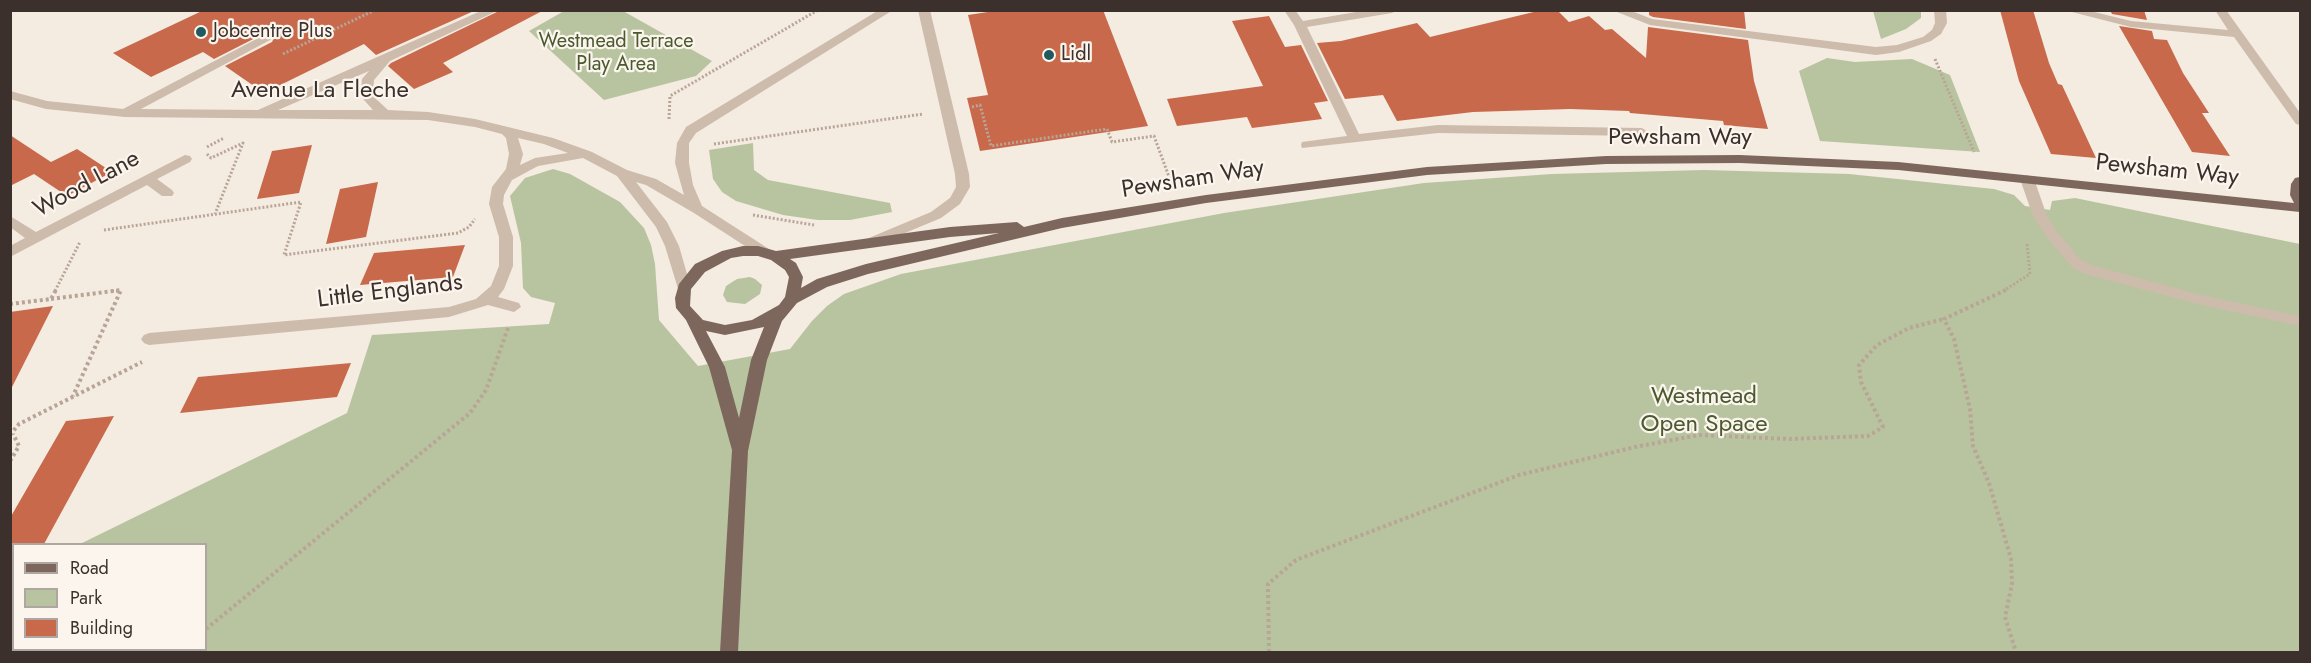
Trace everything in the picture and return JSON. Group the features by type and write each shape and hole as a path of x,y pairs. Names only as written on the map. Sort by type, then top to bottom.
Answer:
{"main road":[{"name":"Pewsham Way","path":"786,305 822,283 867,269 1062,223 1206,199 1427,171 1606,160 1740,159 1898,166 2301,208"},
{"path":"2301,181 2298,184 2297,195 2301,202"},
{"name":"Pewsham Way","path":"770,254 864,245 950,232 1062,223"},
{"path":"684,288 696,273 712,260 743,251 770,254"},
{"name":"Avenue La Fleche","path":"729,652 740,451 759,360 766,338 796,288 796,277 791,267 770,254"},
{"name":"Avenue La Fleche","path":"684,288 683,308 693,320 717,367 740,451"},
{"path":"693,320 711,328 741,329 756,325 786,305"}],"street":[{"path":"252,115 300,97 494,10"},
{"path":"696,208 686,185 682,163 683,143 691,130 888,10"},
{"path":"864,245 936,215 955,201 963,187 962,174 924,10"},
{"path":"1289,10 1300,25 1355,139"},
{"path":"1300,25 1392,10"},
{"path":"1617,10 1650,22 1876,51 1899,48 1927,39 1937,32 1941,23 1940,10"},
{"path":"2069,10 2131,24 2236,34"},
{"path":"2220,10 2301,121"},
{"path":"125,113 266,38"},
{"path":"385,114 370,100 367,91 368,79 388,57"},
{"name":"Avenue La Fleche","path":"10,95 46,105 125,113 385,114 428,116 506,130 586,155 622,173 651,182 770,254"},
{"path":"1307,145 1438,129 1642,132"},
{"name":"Little Englands","path":"149,339 449,312 471,308 489,298 497,290 506,266 506,237 496,204 499,187 514,164 516,154 512,138 506,130"},
{"path":"506,178 535,162 586,155"},
{"name":"Wood Lane","path":"10,252 185,159"},
{"name":"Avenue La Fleche","path":"622,173 662,225 672,246 684,288"},
{"path":"148,179 166,193"},
{"path":"2027,179 2040,216 2067,254 2087,269 2198,299 2301,321"},
{"path":"10,220 35,238"},
{"path":"489,298 496,303 514,307"},
{"path":"171,337 178,322"}],"path":[{"path":"277,57 375,10"},
{"path":"668,130 670,96 818,10"},
{"path":"1927,39 1983,174"},
{"path":"202,150 211,158 243,144 215,214"},
{"path":"97,231 301,202 284,255 458,233 469,227 478,210"},
{"path":"744,211 782,221 822,225"},
{"path":"1269,652 1268,585 1296,560 1518,475 1635,447 1699,435 1789,439 1868,436 1882,427 1861,382 1859,365 1877,345 1909,328 1944,319 2014,286 2030,274 2026,225 2040,216"},
{"path":"51,299 85,232"},
{"path":"10,304 121,290 72,396"},
{"path":"207,627 470,413 486,390 514,307"},
{"path":"1944,319 1954,339 1968,400 1973,446 1989,483 2011,559 2012,584 2005,617 2016,652"},
{"path":"10,461 19,446 12,434 18,424 145,360"}],"green space":[{"name":"Westmead Terrace Play Area","path":"564,11 623,11 712,61 696,76 604,100 529,31"},
{"path":"1873,11 1921,11 1921,18 1906,29 1881,39"},
{"path":"1827,58 1855,62 1912,59 1950,75 1980,152 1820,141 1799,71"},
{"path":"753,143 754,170 768,180 890,203 892,212 850,220 818,220 783,215 736,201 722,192 713,179 709,150"},
{"name":"Westmead Open Space","path":"553,169 570,174 620,202 644,228 655,264 659,320 698,366 790,349 812,321 844,294 901,274 1224,213 1424,183 1552,174 1704,170 1849,174 1994,189 2014,195 2025,206 2050,210 2052,201 2075,198 2300,244 2300,652 11,652 10,579 12,578 12,651 207,651 207,543 82,543 347,413 372,335 549,324 555,303 531,297 523,288 521,243 510,196 525,178"},
{"path":"750,277 762,285 760,294 745,304 727,302 723,295 726,286 737,279"}],"building":[{"path":"204,10 476,10 376,55 364,44 264,93 225,66 272,42 274,38 267,32 214,59 203,52 151,77 113,53"},
{"path":"501,10 544,10 443,63 453,72 414,89 388,66 391,63"},
{"name":"Lidl","path":"1001,10 1103,10 1148,126 980,151 967,98 988,95 968,15"},
{"path":"1542,10 1557,10 1569,22 1589,16 1605,30 1612,29 1646,58 1648,27 1748,40 1754,81 1768,129 1724,125 1723,121 1630,113 1629,111 1570,109 1473,112 1397,121 1383,95 1345,99 1317,43 1341,41 1417,23 1430,37"},
{"path":"1649,10 1744,10 1746,29 1653,17 1649,15"},
{"path":"2000,10 2033,10 2049,63 2058,84 2062,85 2096,158 2051,154 2019,81"},
{"path":"2110,10 2144,10 2147,20 2112,14"},
{"path":"1269,16 1285,47 1301,45 1328,101 1314,103 1322,119 1252,128 1247,117 1177,126 1167,99 1263,86 1232,21"},
{"path":"2119,26 2152,31 2154,39 2167,40 2183,73 2209,113 2202,113 2230,156 2192,152"},
{"path":"10,135 51,162 77,149 112,172 67,196 34,174 10,186"},
{"path":"312,145 299,193 257,199 272,151"},
{"path":"378,182 366,237 326,244 340,189"},
{"path":"465,245 453,277 360,285 374,253"},
{"path":"53,306 10,391 10,312"},
{"path":"351,363 337,397 180,413 198,377"},
{"path":"114,416 45,543 10,544 10,518 66,421"}],"place":[{"name":"Jobcentre Plus","path":"201,32"},
{"name":"Lidl","path":"1049,55"}]}
